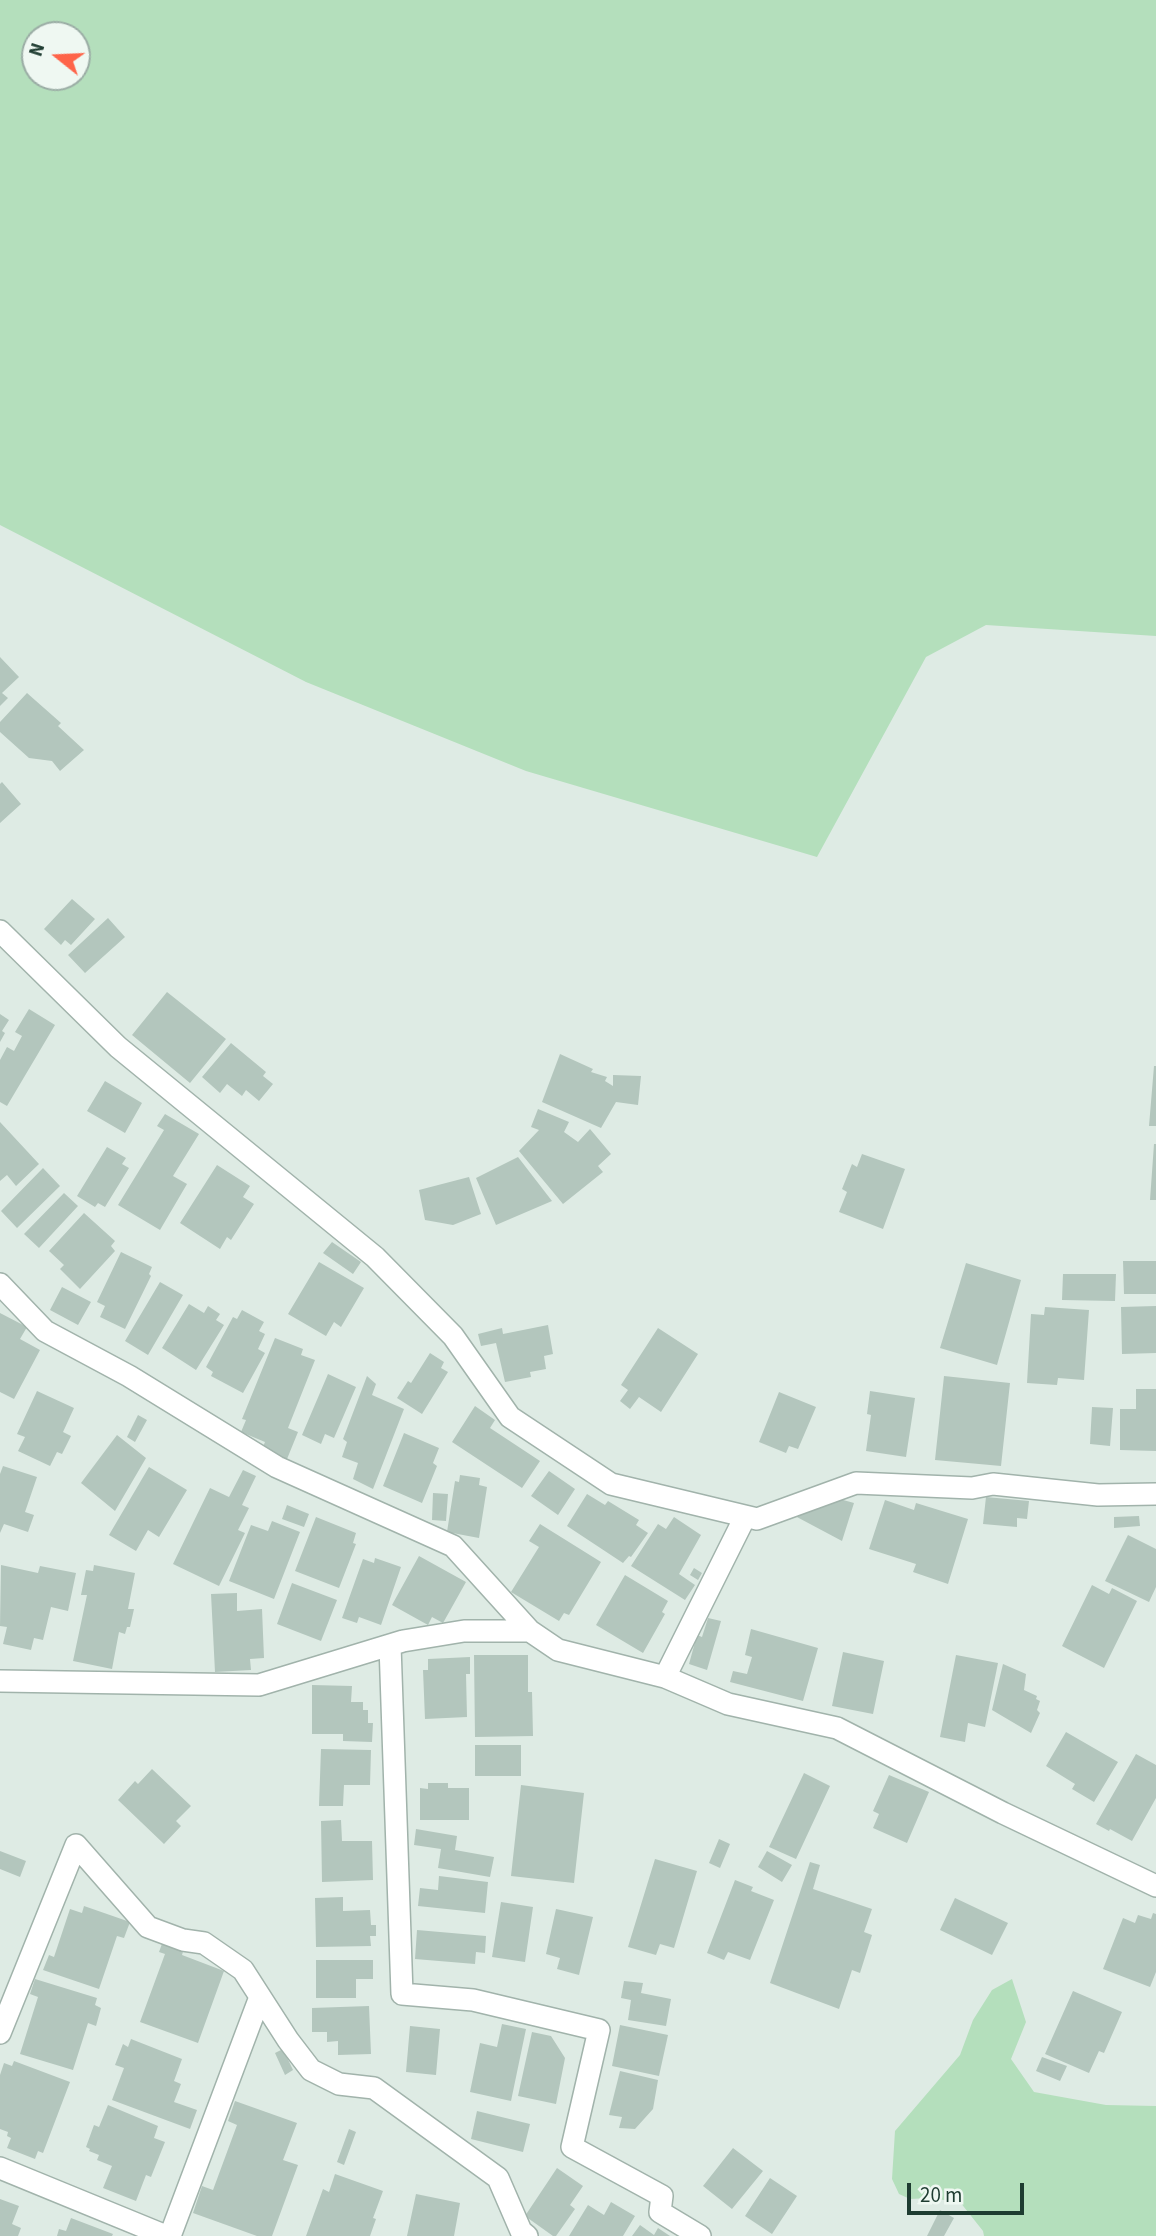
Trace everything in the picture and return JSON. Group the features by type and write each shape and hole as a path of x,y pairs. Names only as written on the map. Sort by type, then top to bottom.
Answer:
{"street":[{"path":"0,932 118,1047 375,1257 453,1336 510,1417 611,1484 757,1519 856,1483 972,1488 993,1484 1098,1495 1156,1494"},
{"path":"0,1284 45,1331 129,1376 277,1467 453,1546 530,1631 558,1650 664,1677 728,1703 837,1728 1003,1813 1156,1886"},
{"path":"664,1677 744,1517"},
{"path":"0,1681 258,1685 403,1641 464,1631 530,1631"},
{"path":"390,1645 402,1994 473,2000 599,2030 572,2147 662,2196 660,2212 701,2236"},
{"path":"0,2033 76,1845 148,1927 183,1940 204,1943 243,1970 288,2040 311,2070 339,2084 374,2088 498,2178 521,2231 527,2236"},
{"path":"0,2168 168,2236 260,1997"}],"green space":[{"path":"0,0 1156,0 1156,636 986,625 926,657 817,857 526,771 306,682 0,525"},
{"path":"1012,1979 1026,2022 1011,2059 1034,2092 1106,2105 1156,2106 1156,2236 984,2236 960,2202 929,2198 910,2199 899,2194 892,2179 895,2131 960,2055 973,2020 992,1990"}],"building":[{"path":"0,657 19,677 2,693 8,698 0,706"},
{"path":"27,693 61,723 58,726 84,750 60,771 52,761 29,758 0,732 0,722"},
{"path":"2,782 21,804 0,823 0,784"},
{"path":"72,899 95,919 71,945 65,940 61,945 44,929"},
{"path":"108,918 125,937 85,973 68,955"},
{"path":"167,992 226,1039 190,1083 132,1035"},
{"path":"29,1009 55,1025 7,1106 0,1102 0,1060 7,1047 14,1051 22,1036 15,1032"},
{"path":"0,1014 9,1020 2,1031 5,1033 0,1042"},
{"path":"231,1043 266,1072 263,1076 273,1084 259,1101 246,1090 242,1096 227,1084 220,1093 202,1077"},
{"path":"560,1054 593,1069 591,1072 607,1077 605,1081 613,1086 613,1075 641,1076 638,1105 616,1102 601,1128 542,1102"},
{"path":"1154,1066 1156,1126 1149,1126"},
{"path":"105,1081 142,1103 125,1133 87,1111"},
{"path":"538,1109 569,1122 564,1132 578,1142 590,1129 611,1154 598,1166 603,1172 563,1204 519,1151 539,1130 531,1127"},
{"path":"165,1114 199,1134 173,1176 187,1184 160,1230 118,1205 164,1130 157,1126"},
{"path":"0,1122 39,1164 16,1186 7,1175 0,1181"},
{"path":"1154,1144 1156,1200 1150,1200"},
{"path":"107,1147 126,1158 122,1164 129,1168 105,1207 98,1203 95,1207 77,1196"},
{"path":"862,1154 905,1169 883,1229 839,1212 847,1192 842,1189 852,1164 857,1167"},
{"path":"518,1157 552,1201 496,1225 476,1178"},
{"path":"217,1165 250,1186 243,1197 254,1204 231,1240 227,1237 220,1249 180,1223"},
{"path":"43,1168 60,1186 17,1228 1,1211"},
{"path":"469,1177 481,1214 453,1225 425,1220 419,1190"},
{"path":"64,1193 78,1206 39,1248 24,1234"},
{"path":"84,1213 115,1241 111,1246 115,1251 80,1289 60,1269 64,1265 49,1251"},
{"path":"332,1242 361,1262 353,1274 323,1253"},
{"path":"121,1252 152,1267 149,1274 151,1276 125,1329 100,1317 105,1306 97,1302"},
{"path":"1123,1261 1156,1261 1156,1294 1124,1294"},
{"path":"319,1262 364,1288 341,1327 334,1322 326,1336 288,1314"},
{"path":"966,1263 1021,1280 997,1365 940,1348"},
{"path":"1063,1274 1116,1274 1115,1301 1062,1300"},
{"path":"160,1282 183,1295 148,1355 125,1341"},
{"path":"62,1287 91,1302 78,1325 50,1310"},
{"path":"189,1304 204,1313 208,1306 220,1314 216,1320 224,1325 196,1370 162,1348"},
{"path":"1156,1306 1156,1353 1122,1354 1121,1307"},
{"path":"1045,1307 1089,1310 1084,1380 1058,1378 1057,1385 1027,1383 1031,1314 1044,1315"},
{"path":"242,1310 264,1322 259,1331 265,1334 258,1349 265,1353 243,1393 211,1376 213,1372 206,1367 233,1317 237,1319"},
{"path":"0,1313 27,1327 20,1339 40,1350 14,1399 0,1392"},
{"path":"548,1325 553,1354 544,1356 546,1369 530,1372 531,1377 505,1382 496,1343 481,1346 478,1334 502,1328 503,1334"},
{"path":"658,1328 698,1354 661,1412 639,1397 630,1409 620,1401 628,1390 621,1385"},
{"path":"275,1338 303,1349 301,1355 315,1360 288,1428 298,1432 287,1459 262,1449 265,1442 241,1432 246,1420 242,1419"},
{"path":"430,1353 444,1362 441,1368 448,1372 422,1414 397,1398 408,1381 411,1383"},
{"path":"328,1374 356,1387 334,1438 325,1434 321,1444 302,1435"},
{"path":"367,1376 376,1384 372,1395 404,1409 373,1489 353,1479 358,1463 342,1457 347,1442 343,1439"},
{"path":"944,1376 1010,1383 1001,1466 935,1460"},
{"path":"1136,1389 1156,1389 1156,1451 1120,1450 1120,1409 1136,1409"},
{"path":"37,1391 74,1408 63,1432 71,1436 62,1454 57,1452 50,1466 18,1451 25,1437 17,1434"},
{"path":"870,1391 915,1398 906,1457 866,1451 871,1415 867,1414"},
{"path":"779,1392 816,1407 798,1449 789,1446 786,1453 759,1442"},
{"path":"475,1406 495,1420 490,1428 540,1461 522,1488 452,1442"},
{"path":"1092,1407 1113,1408 1110,1446 1090,1444"},
{"path":"138,1415 147,1420 135,1442 127,1437"},
{"path":"404,1433 439,1448 433,1463 437,1466 422,1503 383,1486"},
{"path":"117,1435 146,1458 115,1511 81,1483"},
{"path":"3,1466 37,1477 25,1512 34,1515 28,1532 4,1524 0,1533 0,1474"},
{"path":"149,1467 187,1490 159,1537 148,1530 136,1551 109,1535"},
{"path":"243,1470 256,1476 242,1505 249,1508 238,1530 245,1533 219,1586 173,1564 210,1488 229,1497"},
{"path":"549,1471 575,1489 558,1515 531,1496"},
{"path":"460,1475 480,1478 479,1485 487,1487 479,1538 447,1532 455,1481 459,1482"},
{"path":"433,1493 448,1494 446,1521 432,1520"},
{"path":"587,1494 605,1505 608,1501 639,1520 636,1525 648,1533 631,1557 623,1563 567,1526"},
{"path":"986,1497 1029,1501 1027,1519 1017,1518 1017,1527 983,1524"},
{"path":"836,1498 854,1503 842,1541 795,1516 798,1508"},
{"path":"885,1500 914,1510 916,1503 968,1519 948,1584 913,1572 916,1564 869,1549"},
{"path":"287,1505 309,1514 304,1527 282,1519"},
{"path":"1139,1516 1140,1526 1114,1528 1114,1517"},
{"path":"316,1517 356,1533 353,1543 356,1544 339,1588 295,1571"},
{"path":"674,1517 701,1535 679,1574 695,1585 685,1600 631,1566 658,1524 666,1529"},
{"path":"272,1521 300,1532 274,1599 229,1581 251,1525 268,1531"},
{"path":"540,1524 601,1562 569,1615 564,1613 559,1621 511,1592 539,1547 529,1541"},
{"path":"1128,1535 1156,1549 1156,1587 1149,1602 1105,1581"},
{"path":"419,1556 466,1582 443,1623 432,1617 428,1625 392,1605"},
{"path":"375,1558 401,1567 381,1625 359,1617 357,1623 342,1618 363,1559 374,1563"},
{"path":"1,1565 38,1573 40,1566 76,1573 68,1611 51,1607 43,1640 34,1638 31,1650 3,1644 7,1627 0,1626"},
{"path":"94,1565 135,1573 128,1609 134,1609 130,1627 127,1627 125,1634 119,1632 112,1669 73,1661 87,1595 81,1595 86,1570 93,1571"},
{"path":"694,1568 702,1573 698,1580 690,1575"},
{"path":"625,1575 668,1601 662,1612 665,1614 643,1653 596,1625"},
{"path":"292,1583 337,1600 321,1641 277,1624"},
{"path":"1092,1585 1109,1594 1112,1588 1137,1601 1104,1668 1062,1646"},
{"path":"237,1593 237,1611 262,1609 264,1658 250,1659 251,1670 215,1672 211,1594"},
{"path":"708,1618 721,1621 707,1670 689,1664 697,1635 702,1637"},
{"path":"751,1629 818,1648 803,1701 730,1682 733,1671 747,1674 752,1657 745,1655"},
{"path":"843,1652 884,1661 873,1714 832,1706"},
{"path":"474,1655 528,1655 528,1692 532,1692 533,1736 475,1737"},
{"path":"956,1655 998,1663 985,1727 968,1723 965,1742 940,1737"},
{"path":"470,1657 470,1674 466,1674 467,1717 425,1719 423,1670 428,1670 428,1659"},
{"path":"1003,1664 1026,1674 1024,1690 1037,1696 1036,1699 1040,1701 1037,1710 1040,1713 1031,1733 992,1710"},
{"path":"312,1685 352,1686 351,1702 363,1702 363,1710 368,1710 368,1723 373,1723 372,1742 343,1741 343,1734 312,1734"},
{"path":"1066,1732 1118,1762 1094,1802 1072,1789 1075,1784 1046,1766"},
{"path":"475,1745 521,1745 521,1776 475,1776"},
{"path":"321,1749 371,1750 370,1785 344,1785 343,1806 319,1806"},
{"path":"1136,1754 1156,1765 1156,1798 1132,1841 1096,1824"},
{"path":"152,1769 191,1806 176,1821 181,1826 164,1844 118,1800 135,1781 138,1784"},
{"path":"804,1773 830,1786 796,1859 769,1847"},
{"path":"889,1775 929,1792 907,1843 873,1828 879,1814 873,1811"},
{"path":"428,1783 448,1783 448,1788 469,1788 469,1820 420,1820 420,1788 428,1789"},
{"path":"521,1785 584,1793 574,1883 511,1876"},
{"path":"341,1820 342,1841 372,1841 373,1880 322,1882 321,1821"},
{"path":"416,1829 457,1836 455,1850 494,1857 490,1877 438,1868 441,1849 414,1845"},
{"path":"719,1839 730,1844 720,1868 709,1863"},
{"path":"0,1851 26,1861 20,1877 0,1869"},
{"path":"767,1851 792,1865 782,1882 758,1867"},
{"path":"655,1859 697,1871 674,1948 660,1944 656,1955 628,1947"},
{"path":"810,1862 820,1865 813,1889 872,1909 864,1932 872,1935 860,1973 852,1970 839,2009 770,1983"},
{"path":"439,1876 488,1882 485,1913 418,1906 420,1888 438,1890"},
{"path":"735,1880 753,1887 751,1891 774,1900 750,1960 728,1952 724,1960 707,1953"},
{"path":"343,1897 343,1911 370,1910 371,1925 376,1925 376,1936 370,1936 371,1946 316,1947 315,1898"},
{"path":"955,1898 1008,1923 992,1955 940,1930"},
{"path":"501,1902 533,1907 525,1962 492,1957"},
{"path":"84,1906 130,1922 124,1938 117,1936 99,1989 43,1970 49,1955 54,1957 70,1909 82,1913"},
{"path":"556,1909 593,1917 579,1975 557,1969 560,1958 546,1954"},
{"path":"1153,1913 1156,1914 1156,1972 1150,1987 1103,1969 1123,1918 1135,1923 1138,1915 1151,1919"},
{"path":"417,1930 486,1936 485,1953 476,1952 475,1964 415,1959"},
{"path":"163,1941 184,1948 182,1955 224,1971 198,2043 140,2022 165,1954 159,1952"},
{"path":"316,1960 373,1960 373,1979 356,1979 356,1998 316,1998"},
{"path":"35,1979 97,1998 95,2005 101,2008 96,2026 88,2023 73,2070 20,2054 38,1997 30,1994"},
{"path":"624,1981 643,1983 641,1993 671,1999 666,2026 628,2020 631,2000 621,1998"},
{"path":"1073,1991 1122,2012 1104,2053 1099,2051 1089,2073 1045,2054"},
{"path":"369,2006 371,2054 338,2055 338,2041 327,2042 327,2032 312,2032 312,2008"},
{"path":"502,2024 526,2029 511,2101 470,2092 480,2043 497,2047"},
{"path":"620,2025 668,2035 659,2076 612,2066"},
{"path":"410,2026 440,2029 436,2075 406,2072"},
{"path":"532,2032 551,2036 565,2058 556,2104 518,2096"},
{"path":"131,2039 182,2059 174,2081 181,2084 174,2102 197,2110 190,2129 112,2100 124,2068 115,2065 123,2044 128,2047"},
{"path":"283,2049 293,2070 285,2075 275,2053"},
{"path":"1042,2057 1067,2066 1060,2081 1036,2071"},
{"path":"14,2061 70,2082 43,2153 38,2151 35,2159 7,2148 11,2138 7,2136 8,2132 0,2129 0,2075 4,2063 12,2066"},
{"path":"620,2071 658,2080 653,2109 635,2129 619,2128 622,2117 609,2115"},
{"path":"235,2101 297,2123 283,2160 298,2165 272,2236 257,2236 193,2213 202,2186 213,2190 237,2125 228,2121"},
{"path":"108,2105 158,2126 154,2138 165,2142 151,2177 146,2175 136,2201 103,2188 112,2166 97,2160 99,2155 86,2147 94,2125 99,2127"},
{"path":"477,2111 530,2124 523,2152 471,2139"},
{"path":"349,2129 356,2132 344,2165 337,2162"},
{"path":"733,2148 763,2171 732,2209 703,2186"},
{"path":"557,2168 583,2186 570,2205 575,2209 556,2236 553,2236 525,2216"},
{"path":"335,2174 383,2191 373,2218 376,2219 370,2236 306,2236 323,2189 329,2192"},
{"path":"770,2178 797,2196 772,2234 745,2216"},
{"path":"416,2194 460,2203 454,2236 407,2236"},
{"path":"0,2199 19,2206 12,2224 21,2228 18,2236 0,2236"},
{"path":"611,2202 635,2216 623,2236 569,2236 588,2205 604,2215"},
{"path":"940,2210 954,2218 944,2236 927,2236"},
{"path":"71,2218 113,2234 57,2236 59,2229 66,2231"},
{"path":"640,2225 654,2235 658,2228 670,2236 632,2236"}]}
